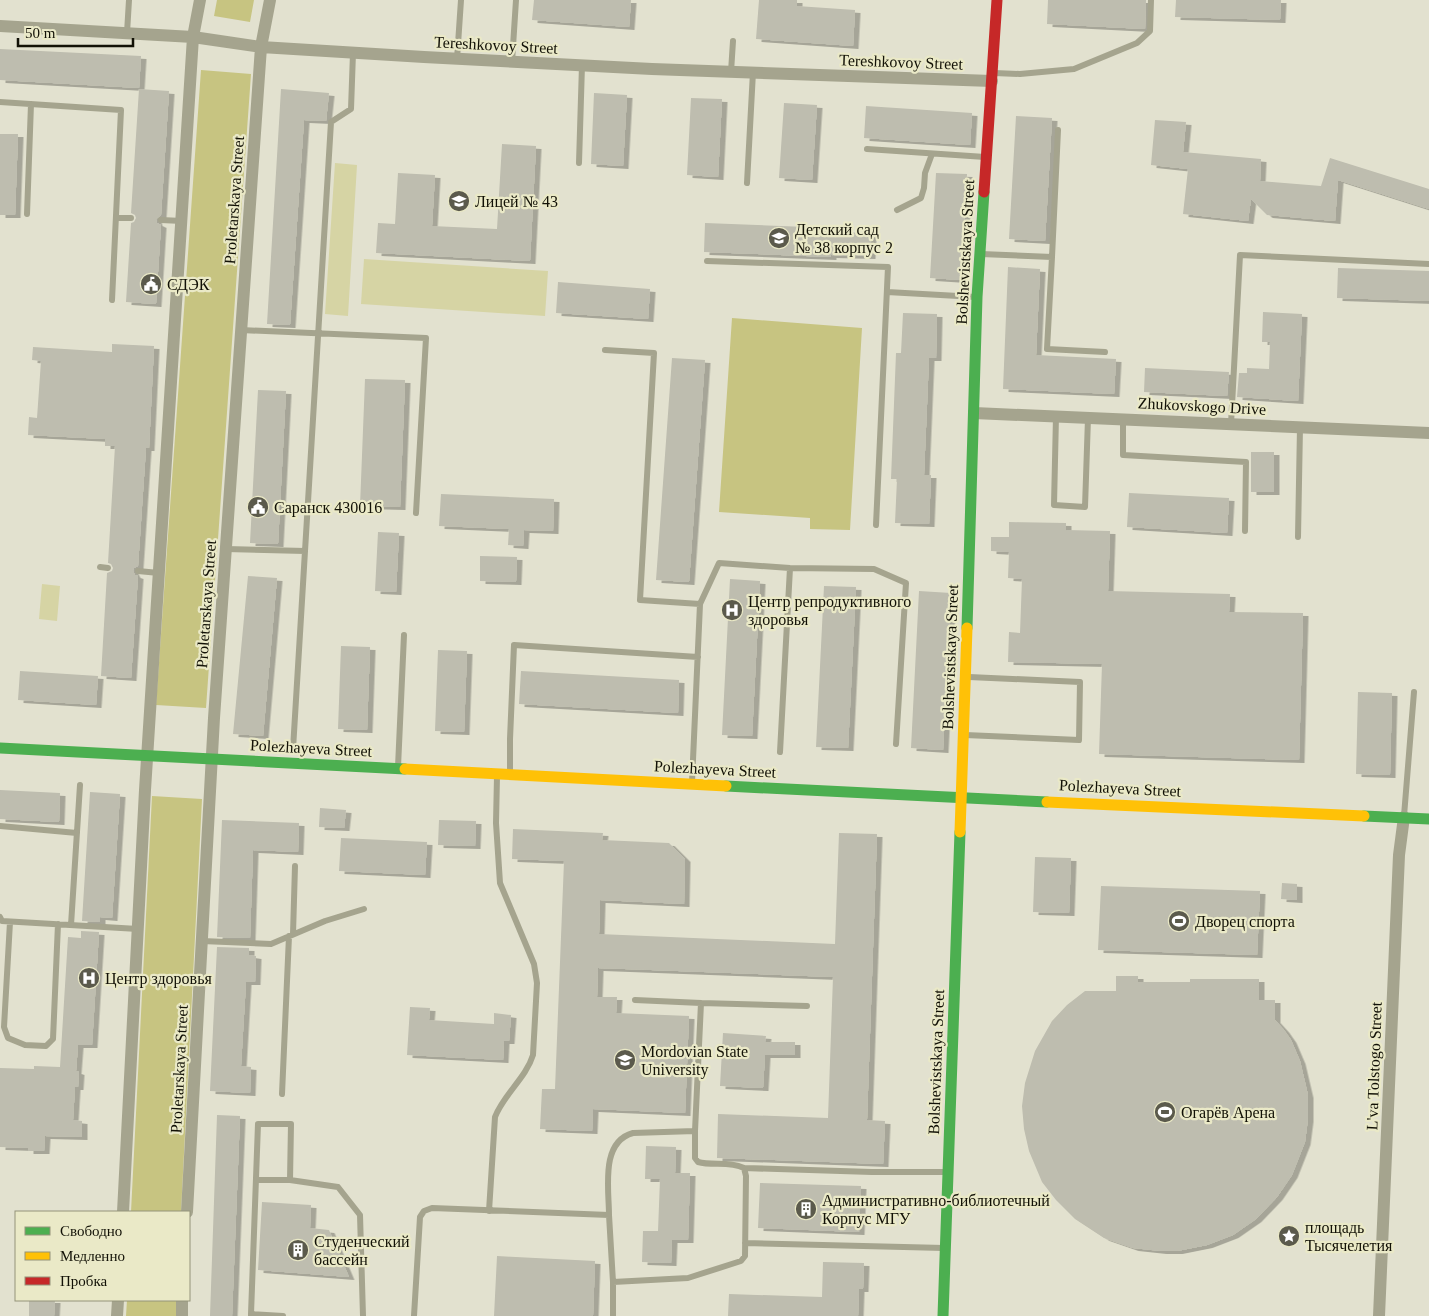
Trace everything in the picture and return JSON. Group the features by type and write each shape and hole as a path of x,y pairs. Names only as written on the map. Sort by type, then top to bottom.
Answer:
{"main road":[{"name":"Bolshevistskaya Street","path":"943,1316 966,677 977,298 998,0"},
{"name":"Polezhayeva Street","path":"0,748 692,784 1429,819"}],"street":[{"path":"123,1211 148,756 193,37 200,0"},
{"name":"Proletarskaya Street","path":"187,1211 212,759 226,549 261,47 270,0"},
{"name":"Tereshkovoy Street","path":"0,26 193,37 261,47 512,62 731,72 992,77"},
{"name":"Zhukovskogo Drive","path":"974,412 1429,433"},
{"name":"L'va Tolstogo Street","path":"1379,1316 1399,854 1404,817"},
{"path":"117,1316 118,1301"},
{"path":"182,1301 182,1316"}],"lane":[{"path":"127,33 129,0"},
{"path":"457,59 461,0"},
{"path":"512,62 516,0"},
{"path":"992,77 1074,69 1137,43 1150,31 1151,0"},
{"path":"731,72 733,41"},
{"path":"293,749 331,122 351,109 353,52"},
{"path":"579,163 582,65"},
{"path":"747,183 753,72"},
{"path":"0,102 121,110 112,300"},
{"path":"27,214 31,104"},
{"path":"1058,130 1047,349 1105,352"},
{"path":"867,150 986,157"},
{"path":"897,210 921,198 925,173 932,154"},
{"path":"116,218 131,218"},
{"path":"161,220 182,221"},
{"path":"980,254 1052,257"},
{"path":"1231,424 1240,255 1429,264"},
{"path":"707,262 888,267 876,525"},
{"path":"887,292 977,298"},
{"path":"241,330 426,338 416,513"},
{"path":"605,350 654,353 640,600 700,604"},
{"path":"1056,416 1054,506 1086,507 1088,418"},
{"path":"1123,419 1123,455 1246,462 1244,531"},
{"path":"1298,537 1300,427"},
{"path":"226,549 305,551"},
{"path":"692,784 700,604 719,563 790,568 874,569 906,583 896,744"},
{"path":"100,567 108,568"},
{"path":"780,752 790,568"},
{"path":"138,571 159,573"},
{"path":"398,768 404,634"},
{"path":"510,774 514,645 698,657"},
{"path":"964,735 1079,740 1080,682 966,677"},
{"path":"1404,817 1414,692"},
{"path":"489,1211 495,1117 500,1104 530,1064 533,1055 537,983 534,964 500,883 496,823 497,774"},
{"path":"71,925 80,785"},
{"path":"0,826 76,833"},
{"path":"282,1094 296,866"},
{"path":"202,941 271,944 325,921 364,909"},
{"path":"0,917 2,921 10,922 138,929"},
{"path":"10,922 2,1028 8,1038 25,1045 46,1046 53,1039 58,924"},
{"path":"0,949 8,950"},
{"path":"635,1000 806,1006"},
{"path":"701,1003 695,1158 698,1162 737,1165 744,1168 948,1172"},
{"path":"283,1316 251,1315 258,1124 291,1124 290,1180"},
{"path":"613,1316 609,1215 610,1157 617,1143 624,1135 696,1131"},
{"path":"613,1282 688,1278 741,1261 745,1256 746,1176 744,1168"},
{"path":"256,1180 290,1180 338,1186 360,1215 363,1316"},
{"path":"414,1316 420,1217 424,1211 432,1208 609,1215"},
{"path":"745,1243 945,1248"}],"shaded area":[{"path":"217,0 254,0 250,22 214,16"},
{"path":"201,70 251,74 206,708 156,705"},
{"path":"335,163 357,165 348,316 325,314"},
{"path":"364,259 548,271 545,316 361,304"},
{"path":"732,318 862,328 850,530 810,529 810,518 719,512"},
{"path":"42,584 60,586 57,621 39,619"},
{"path":"152,796 202,799 181,1211 131,1211"},
{"path":"127,1301 176,1301 176,1316 126,1316"}],"building":[{"path":"534,0 631,0 629,27 532,20"},
{"path":"759,0 797,0 797,6 855,10 853,46 756,39"},
{"path":"1048,0 1146,0 1145,29 1047,24"},
{"path":"1176,0 1281,0 1280,20 1175,17"},
{"path":"0,49 141,56 139,88 0,80"},
{"path":"139,89 169,91 161,215 156,219 157,223 161,225 156,304 126,302 131,223 136,218 131,213"},
{"path":"281,89 329,93 326,121 304,120 290,325 267,324"},
{"path":"594,93 627,95 623,166 591,164"},
{"path":"691,98 722,99 718,177 687,175"},
{"path":"784,103 817,105 812,180 779,178"},
{"path":"866,106 972,113 970,145 864,138"},
{"path":"1016,116 1052,118 1045,241 1009,239"},
{"path":"1155,120 1186,122 1183,152 1261,159 1260,181 1321,186 1330,158 1429,189 1429,209 1338,180 1335,221 1267,215 1251,199 1248,221 1183,214 1188,169 1151,165"},
{"path":"0,134 18,134 15,215 0,215"},
{"path":"502,144 536,146 530,261 376,253 378,223 395,224 398,173 435,175 432,226 497,229"},
{"path":"936,173 967,174 961,280 930,278"},
{"path":"705,223 832,228 831,232 871,233 870,256 831,255 831,257 704,252"},
{"path":"1008,267 1040,269 1036,355 1116,359 1114,394 1003,389"},
{"path":"1338,268 1429,271 1429,301 1337,298"},
{"path":"558,282 650,289 648,319 556,313"},
{"path":"1263,312 1302,314 1298,401 1237,397 1239,373 1247,373 1247,368 1269,369 1270,342 1262,342"},
{"path":"903,313 937,314 936,358 929,358 924,475 931,475 929,524 895,523 897,479 891,479 896,353 901,353"},
{"path":"112,344 154,346 149,448 146,448 138,566 133,571 138,576 131,678 101,676 107,573 112,571 113,568 108,563 115,446 105,446 105,439 28,435 29,417 37,418 41,361 32,360 33,347 112,352"},
{"path":"672,358 705,360 689,582 656,580"},
{"path":"1145,368 1229,372 1227,396 1144,392"},
{"path":"365,379 405,380 400,507 360,506"},
{"path":"258,390 286,391 278,544 250,543"},
{"path":"1251,452 1274,452 1274,492 1251,492"},
{"path":"1129,493 1229,498 1227,533 1127,527"},
{"path":"441,494 554,499 553,531 524,530 523,546 508,545 509,529 439,526"},
{"path":"1009,522 1066,523 1066,530 1110,531 1108,591 1230,594 1229,612 1303,613 1299,760 1099,754 1102,664 1008,662 1009,632 1020,633 1022,579 1008,578 1009,552 991,551 991,537 1009,537"},
{"path":"378,532 399,533 396,592 375,591"},
{"path":"480,556 517,557 516,582 480,581"},
{"path":"248,576 277,578 263,736 233,734"},
{"path":"730,579 760,581 752,736 722,735"},
{"path":"824,586 856,587 848,748 816,747"},
{"path":"919,591 951,593 943,750 911,748"},
{"path":"341,646 370,647 367,730 338,729"},
{"path":"438,650 467,651 464,732 435,731"},
{"path":"20,671 98,676 96,705 18,700"},
{"path":"521,671 679,680 678,713 519,704"},
{"path":"1358,692 1392,693 1390,775 1356,774"},
{"path":"0,790 60,793 59,822 0,819"},
{"path":"90,792 120,794 112,918 100,917 100,922 82,921"},
{"path":"320,808 346,810 344,828 319,827"},
{"path":"222,820 299,823 298,852 253,850 250,938 217,937"},
{"path":"439,820 476,821 475,846 438,845"},
{"path":"513,829 603,833 602,840 669,843 685,859 684,904 600,900 599,934 835,944 839,833 877,834 867,1120 885,1121 883,1164 717,1158 718,1114 828,1118 833,977 598,968 597,997 617,997 616,1013 689,1016 685,1113 593,1109 592,1131 540,1129 542,1089 555,1089 564,861 512,859"},
{"path":"341,838 427,842 425,875 339,871"},
{"path":"1035,857 1071,858 1069,913 1033,912"},
{"path":"1282,883 1297,884 1297,900 1281,899"},
{"name":"Дворец cпорта","path":"1101,886 1260,891 1257,955 1098,950"},
{"path":"81,931 99,932 92,1045 78,1045 76,1071 79,1072 78,1087 75,1087 73,1120 82,1121 82,1137 45,1136 44,1151 28,1151 28,1148 0,1147 0,1068 34,1069 34,1066 60,1067 68,937 81,938"},
{"path":"217,947 249,948 249,955 256,956 255,982 246,982 241,1066 251,1067 250,1093 210,1091"},
{"name":"Огарёв Арена","path":"1116,976 1138,976 1138,982 1190,982 1190,979 1259,979 1259,1000 1275,1000 1275,1020 1291,1040 1300,1061 1308,1095 1308,1119 1305,1142 1292,1175 1277,1197 1256,1219 1233,1235 1207,1245 1177,1251 1133,1248 1104,1238 1075,1219 1056,1200 1042,1182 1029,1151 1024,1129 1022,1106 1025,1083 1035,1051 1052,1021 1067,1005 1085,991 1116,991"},
{"path":"410,1007 430,1008 429,1020 494,1024 494,1013 511,1015 509,1041 504,1041 503,1060 407,1055"},
{"path":"723,1033 766,1036 765,1042 795,1042 795,1055 765,1055 763,1088 720,1086"},
{"path":"217,1115 240,1116 232,1316 210,1316"},
{"path":"646,1146 676,1147 675,1173 690,1173 688,1240 672,1240 671,1263 642,1262 643,1231 658,1231 660,1179 645,1179"},
{"name":"Административно-библиотечный Корпус МГУ","path":"760,1183 861,1186 859,1232 758,1228"},
{"name":"Студенческий бассейн","path":"262,1202 311,1205 310,1228 329,1230 349,1277 258,1270"},
{"path":"497,1256 595,1261 593,1316 494,1316"},
{"path":"823,1262 864,1263 863,1289 859,1289 858,1316 728,1316 729,1294 822,1297"},
{"path":"29,1301 55,1301 54,1316 29,1316"}],"traffic: fast":[{"path":"967,628 977,297 984,192"},
{"path":"0,748 405,769"},
{"path":"726,786 1047,802"},
{"path":"1364,816 1429,819"},
{"path":"943,1316 960,832"}],"traffic: slow":[{"path":"960,832 967,628"},
{"path":"405,769 726,786"},
{"path":"1047,802 1364,816"}],"traffic: jam":[{"path":"984,192 997,0"}],"place":[{"name":"Лицей № 43","path":"459,201"},
{"name":"Детский сад № 38 корпус 2","path":"779,238"},
{"name":"СДЭК","path":"151,284"},
{"name":"Саранск 430016","path":"258,507"},
{"name":"Центр репродуктивного здоровья","path":"732,610"},
{"name":"Дворец cпорта","path":"1179,921"},
{"name":"Центр здоровья","path":"89,978"},
{"name":"Mordovian State University","path":"625,1060"},
{"name":"Огарёв Арена","path":"1165,1112"},
{"name":"Административно-библиотечный Корпус МГУ","path":"806,1209"},
{"name":"площадь Тысячелетия","path":"1289,1236"},
{"name":"Студенческий бассейн","path":"298,1250"}]}
